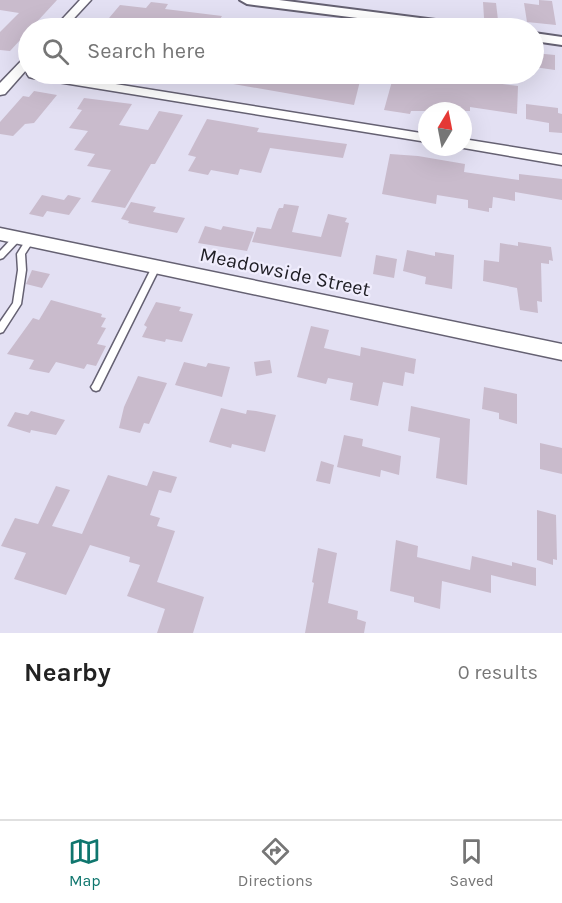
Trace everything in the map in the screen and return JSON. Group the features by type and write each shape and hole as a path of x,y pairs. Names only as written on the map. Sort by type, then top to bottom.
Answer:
{"street":[{"path":"69,18 86,0"},
{"path":"247,0 388,18"},
{"path":"544,38 562,41"},
{"path":"0,91 18,77"},
{"path":"95,84 418,137"},
{"path":"472,145 562,160"},
{"name":"Meadowside Street","path":"16,237 562,352"}],"lane":[{"path":"0,256 16,237"},
{"path":"0,329 17,304 22,270 21,254 16,237"},
{"path":"96,387 156,267"}],"building":[{"path":"0,0 57,0 40,18 18,18 18,42 10,51 0,50 0,32 19,13 0,10"},
{"path":"539,0 552,1 556,25 544,24 544,18 526,18 524,3 539,5"},
{"path":"151,2 168,4 165,9 222,16 221,18 109,18 120,5 146,8"},
{"path":"483,2 496,3 498,18 484,18"},
{"path":"544,54 555,55 555,70 544,68"},
{"path":"233,84 359,84 354,105"},
{"path":"391,84 518,86 517,114 472,107 472,102 418,102 418,111 411,111 410,114 384,110"},
{"path":"34,91 57,95 34,123 25,124 13,136 0,134 0,122 23,96 29,97"},
{"path":"84,98 132,104 119,125 148,130 159,111 183,115 155,164 151,164 125,208 91,202 111,170 87,166 95,154 74,150 88,131 69,128 82,110 77,109"},
{"path":"526,104 558,108 558,113 562,114 562,133 549,132 549,123 526,119"},
{"path":"207,119 259,128 257,132 347,144 343,158 270,148 261,173 240,169 238,175 211,170 208,175 188,171 196,157 188,155"},
{"path":"390,154 465,164 464,172 519,180 519,174 562,179 562,200 515,192 515,201 493,197 492,208 489,208 489,212 468,208 468,200 437,195 436,204 382,194"},
{"path":"42,195 64,200 68,195 81,198 69,215 47,211 43,217 29,214"},
{"path":"131,202 156,207 153,212 185,218 177,233 128,223 129,221 121,219"},
{"path":"284,204 299,206 292,232 321,237 328,214 347,218 345,222 349,223 341,257 252,242 257,227 271,229 279,208 283,208"},
{"path":"205,226 221,230 223,226 254,232 247,251 198,243"},
{"path":"518,242 551,247 553,261 549,260 549,264 541,263 542,302 537,301 538,313 520,310 517,288 483,281 484,260 499,262 500,243 518,246"},
{"path":"407,250 435,256 435,252 454,255 452,289 425,284 426,277 403,271"},
{"path":"376,255 397,259 394,278 373,274"},
{"path":"32,270 50,274 42,288 26,284"},
{"path":"51,300 102,314 101,317 106,318 101,327 106,328 97,344 106,346 96,366 87,364 84,369 56,362 49,373 29,369 34,360 7,354 33,318 39,320"},
{"path":"156,302 181,307 179,311 193,314 182,342 166,339 165,342 142,337 147,327 144,325"},
{"path":"311,326 329,330 324,348 360,356 361,347 416,359 414,374 405,372 403,386 383,382 378,406 350,400 353,383 328,378 326,384 297,377"},
{"path":"270,360 272,373 256,376 254,362"},
{"path":"184,362 206,367 208,363 230,367 222,397 175,385"},
{"path":"138,376 167,383 149,424 144,423 140,433 119,428 124,407"},
{"path":"484,387 517,394 517,424 499,419 499,413 482,409"},
{"path":"411,406 470,419 467,485 436,478 440,438 408,431"},
{"path":"221,408 246,414 247,410 276,415 265,452 232,444 231,448 209,442"},
{"path":"31,411 65,420 56,435 31,430 30,433 7,426 15,412 28,415"},
{"path":"344,435 363,439 362,446 401,456 399,475 381,470 380,477 337,467"},
{"path":"540,443 562,448 562,474 540,469"},
{"path":"321,461 334,465 330,484 316,481"},
{"path":"153,471 177,477 171,493 159,490 150,515 160,518 157,526 175,531 157,582 204,597 193,633 157,633 165,609 127,596 140,565 129,562 130,557 90,545 66,595 14,579 26,553 1,546 15,518 38,524 56,486 70,490 52,526 82,534 108,475 147,486"},
{"path":"537,510 556,515 557,560 553,559 553,565 537,560"},
{"path":"396,540 418,546 417,557 470,570 472,556 512,566 512,562 536,568 536,586 491,575 491,593 442,581 440,609 414,602 414,597 390,591"},
{"path":"318,548 337,553 328,603 358,611 357,619 366,622 364,633 305,633"}]}
